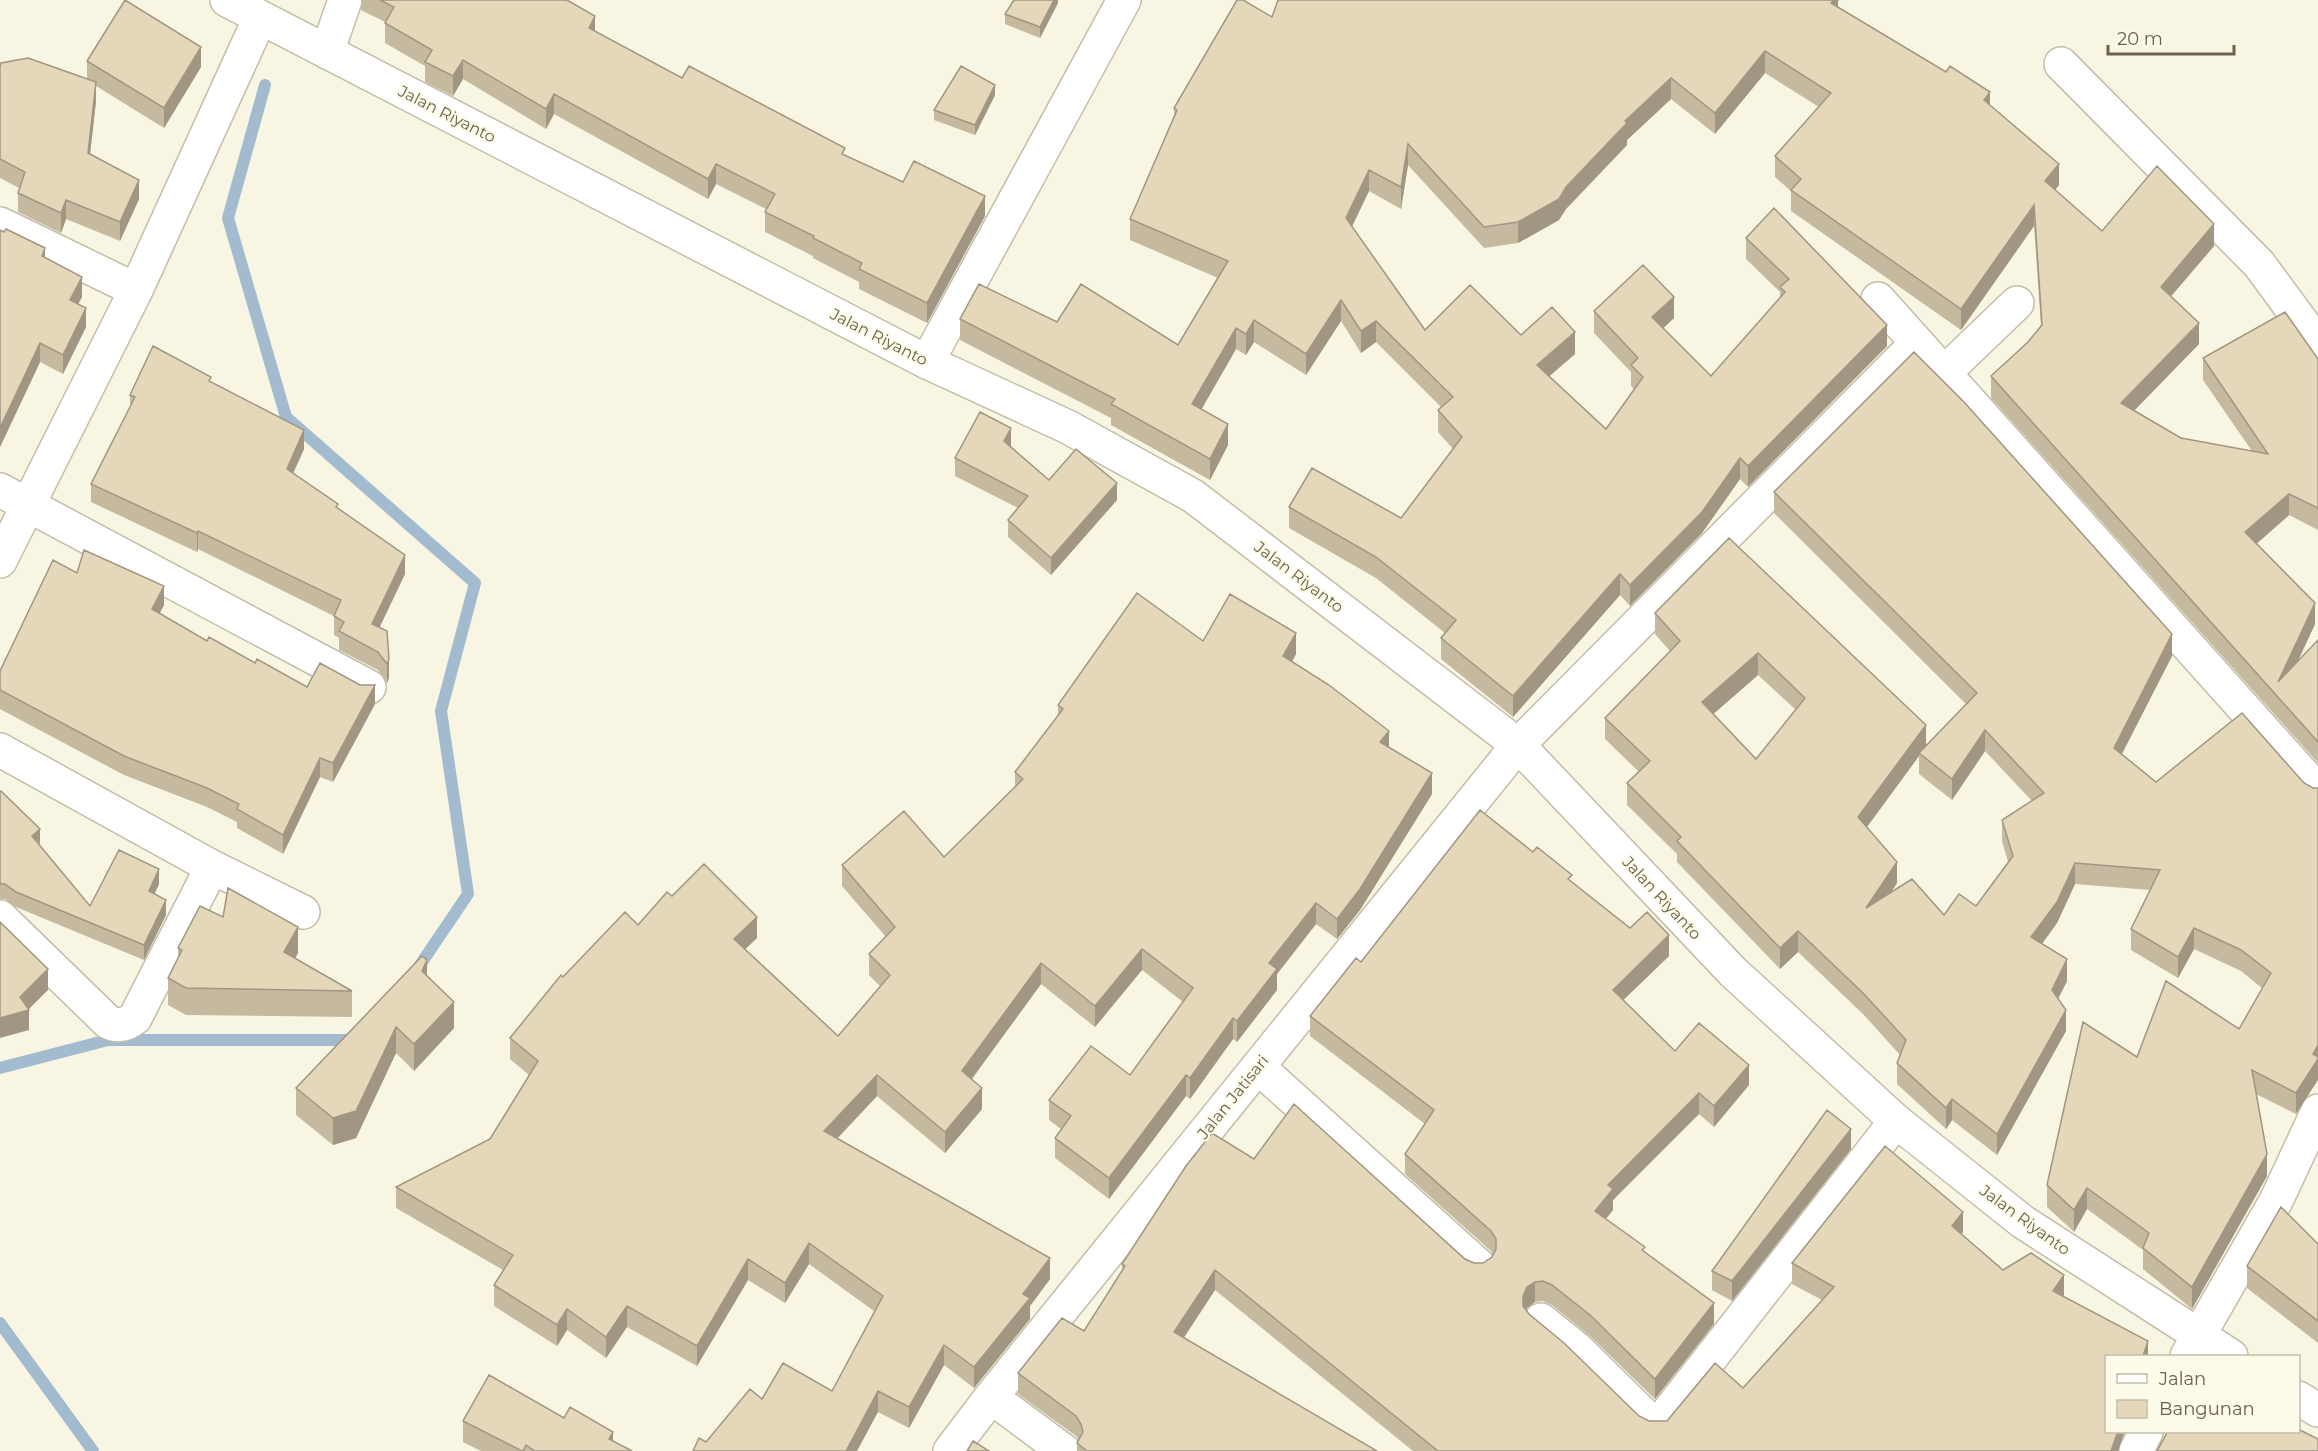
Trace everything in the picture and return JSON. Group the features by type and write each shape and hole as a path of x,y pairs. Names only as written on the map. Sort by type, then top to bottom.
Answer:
{"street":[{"name":"Jalan Riyanto","path":"227,0 927,362 1068,427 1193,496 1518,745 1732,972 1896,1121 2023,1222 2192,1346 2227,1355"},
{"path":"327,52 345,0"},
{"path":"927,362 1124,0"},
{"path":"0,561 14,497 136,290 260,18"},
{"path":"2061,64 2259,264 2318,344"},
{"path":"0,224 136,290"},
{"path":"1878,299 2318,791"},
{"path":"1943,374 2017,303"},
{"name":"Jalan Jatisari","path":"950,1451 990,1397 1518,745 1917,342"},
{"path":"14,497 369,687"},
{"path":"0,750 212,867 303,912"},
{"path":"0,917 108,1022 115,1025 127,1024 135,1018 212,867"},
{"path":"1258,1067 1478,1265"},
{"path":"2192,1346 2276,1200 2318,1111"},
{"path":"1541,1320 1576,1349 1652,1424 1662,1423 1896,1121"},
{"path":"990,1397 1065,1451"},
{"path":"2300,1399 2318,1410"},
{"path":"2136,1451 2145,1433"}],"building":[{"path":"125,0 201,47 164,108 87,61"},
{"path":"380,0 567,0 595,16 589,28 682,78 689,66 845,148 842,154 903,182 914,161 985,196 927,303 859,269 862,263 765,212 775,194 716,164 708,179 554,94 546,109 463,60 453,76 425,62 432,50 385,23 394,7"},
{"path":"1014,0 1054,0 1040,27 1005,14"},
{"path":"1237,0 1243,0 1272,17 1278,0 1834,0 1831,3 1946,72 1950,66 1990,92 1984,100 2059,164 2045,181 2102,231 2157,166 2214,224 2161,287 2199,323 2121,403 2181,438 2268,454 2203,358 2285,312 2318,359 2318,508 2289,494 2245,532 2315,603 2278,682 2318,640 2318,742 1991,376 2028,342 2042,325 2034,205 1961,309 1791,190 1801,179 1775,156 1831,93 1765,51 1715,113 1671,78 1625,121 1627,123 1566,187 1559,199 1518,222 1484,227 1408,144 1401,187 1369,170 1346,218 1425,330 1470,285 1521,335 1552,307 1575,332 1537,365 1606,429 1643,377 1631,365 1638,358 1594,311 1643,265 1674,297 1652,317 1711,376 1785,292 1780,287 1789,279 1746,238 1774,208 1887,325 1748,466 1740,458 1702,512 1630,585 1620,574 1513,696 1441,638 1456,620 1376,557 1289,507 1312,468 1401,518 1462,437 1438,410 1453,397 1376,321 1361,331 1341,300 1306,354 1254,320 1246,334 1236,328 1192,404 1228,424 1210,459 1111,404 1115,399 960,319 979,284 1057,322 1081,284 1178,345 1228,261 1130,219 1177,110 1174,108"},
{"path":"28,58 96,82 88,153 139,180 120,222 66,200 61,213 18,193 25,172 0,159 0,66 1,63"},
{"path":"961,66 995,85 975,125 934,110"},
{"path":"6,229 45,248 42,256 82,277 70,300 86,308 63,355 40,343 0,428 0,230 4,232"},
{"path":"153,346 211,377 209,381 304,430 287,469 338,504 336,507 405,555 372,624 387,631 389,659 387,664 378,652 339,631 344,622 334,616 341,600 198,531 197,533 91,484 135,397 130,395"},
{"path":"1914,352 1964,402 2172,634 2114,748 2156,782 2242,713 2304,783 2318,788 2318,1045 2313,1054 2318,1059 2296,1093 2252,1070 2267,1154 2192,1287 2143,1248 2149,1233 2087,1188 2074,1210 2047,1185 2083,1022 2137,1057 2166,981 2239,1029 2271,973 2241,950 2194,928 2178,957 2131,929 2160,870 2075,863 2057,902 2031,937 2067,959 2052,990 2066,1010 1997,1134 1952,1099 1946,1108 1897,1063 1906,1040 1864,994 1798,931 1780,948 1677,841 1681,837 1627,783 1650,761 1605,718 1680,641 1655,613 1729,538 1926,725 1858,817 1897,862 1866,908 1912,879 1944,915 1959,894 1976,906 2013,856 2002,820 2044,793 1985,730 1952,779 1919,753 1977,693 1774,492","holes":["1758,653 1805,698 1756,759 1702,702"]},
{"path":"980,412 1011,428 1004,441 1049,480 1076,449 1117,483 1051,558 1008,520 1028,496 955,458"},
{"path":"84,550 164,586 152,609 207,641 209,637 255,663 257,659 307,687 320,663 360,685 375,685 333,763 320,758 283,835 237,809 239,804 207,788 124,756 0,690 0,671 53,560 77,573"},
{"path":"1137,593 1203,641 1230,594 1296,633 1283,656 1329,685 1389,731 1380,742 1432,773 1360,889 1337,919 1316,903 1269,963 1277,969 1237,1021 1233,1018 1190,1078 1186,1075 1109,1178 1055,1138 1071,1116 1049,1100 1091,1046 1130,1075 1193,988 1142,949 1095,1006 1041,963 962,1071 982,1088 945,1132 877,1075 824,1131 1050,1258 1023,1294 1030,1298 974,1367 944,1345 909,1407 878,1391 846,1451 693,1451 699,1438 706,1442 750,1389 762,1399 783,1363 832,1391 883,1296 809,1243 785,1283 748,1259 697,1346 627,1306 606,1337 567,1309 557,1325 494,1285 513,1255 396,1187 490,1139 538,1061 510,1038 561,975 563,977 625,912 638,925 667,892 672,896 704,864 757,917 734,939 838,1036 890,975 869,954 895,927 842,865 904,811 944,857 1023,779 1015,772 1063,709 1058,705"},
{"path":"1,791 40,829 32,836 90,906 119,850 159,869 149,891 166,900 144,945 16,892 5,884 0,884"},
{"path":"1480,810 1533,852 1537,847 1572,875 1568,879 1630,928 1647,912 1669,935 1613,990 1675,1051 1699,1023 1749,1065 1714,1106 1699,1093 1608,1185 1613,1189 1595,1211 1645,1247 1642,1250 1714,1303 1655,1379 1590,1315 1552,1285 1543,1281 1535,1282 1527,1287 1523,1296 1523,1306 1529,1314 1564,1343 1639,1416 1649,1421 1667,1421 1715,1363 1743,1388 1834,1287 1792,1263 1885,1146 1963,1212 1952,1226 2003,1270 2031,1253 2064,1275 2053,1291 2148,1341 2143,1355 2105,1355 2105,1433 2117,1433 2111,1451 1438,1451 1215,1270 1174,1332 1377,1451 1087,1451 1077,1443 1083,1432 1076,1416 1018,1373 1062,1318 1084,1331 1125,1266 1122,1264 1186,1166 1212,1133 1254,1159 1294,1104 1465,1259 1474,1263 1483,1263 1492,1257 1496,1249 1496,1239 1491,1231 1405,1154 1434,1110 1310,1016 1356,958 1361,962"},
{"path":"228,888 298,927 284,952 352,991 186,988 168,978 182,950 178,948 200,906 223,917"},
{"path":"0,922 48,969 20,997 29,1010 0,1018"},
{"path":"422,956 427,960 422,971 454,1002 414,1044 396,1027 356,1111 333,1118 296,1088"},
{"path":"1827,1110 1851,1129 1732,1281 1712,1271"},
{"path":"2281,1207 2318,1244 2318,1321 2247,1266"},
{"path":"489,1375 564,1418 570,1407 613,1432 609,1439 632,1451 535,1451 526,1445 522,1451 463,1421"},
{"path":"2300,1430 2318,1439 2318,1451 2157,1451 2167,1433 2300,1433"},
{"path":"973,1441 989,1451 967,1451"}],"waterway":[{"path":"265,85 228,218 286,417 475,583 441,711 468,894 416,971"},
{"path":"0,1068 108,1040 357,1040"},
{"path":"0,1323 93,1451"}]}
